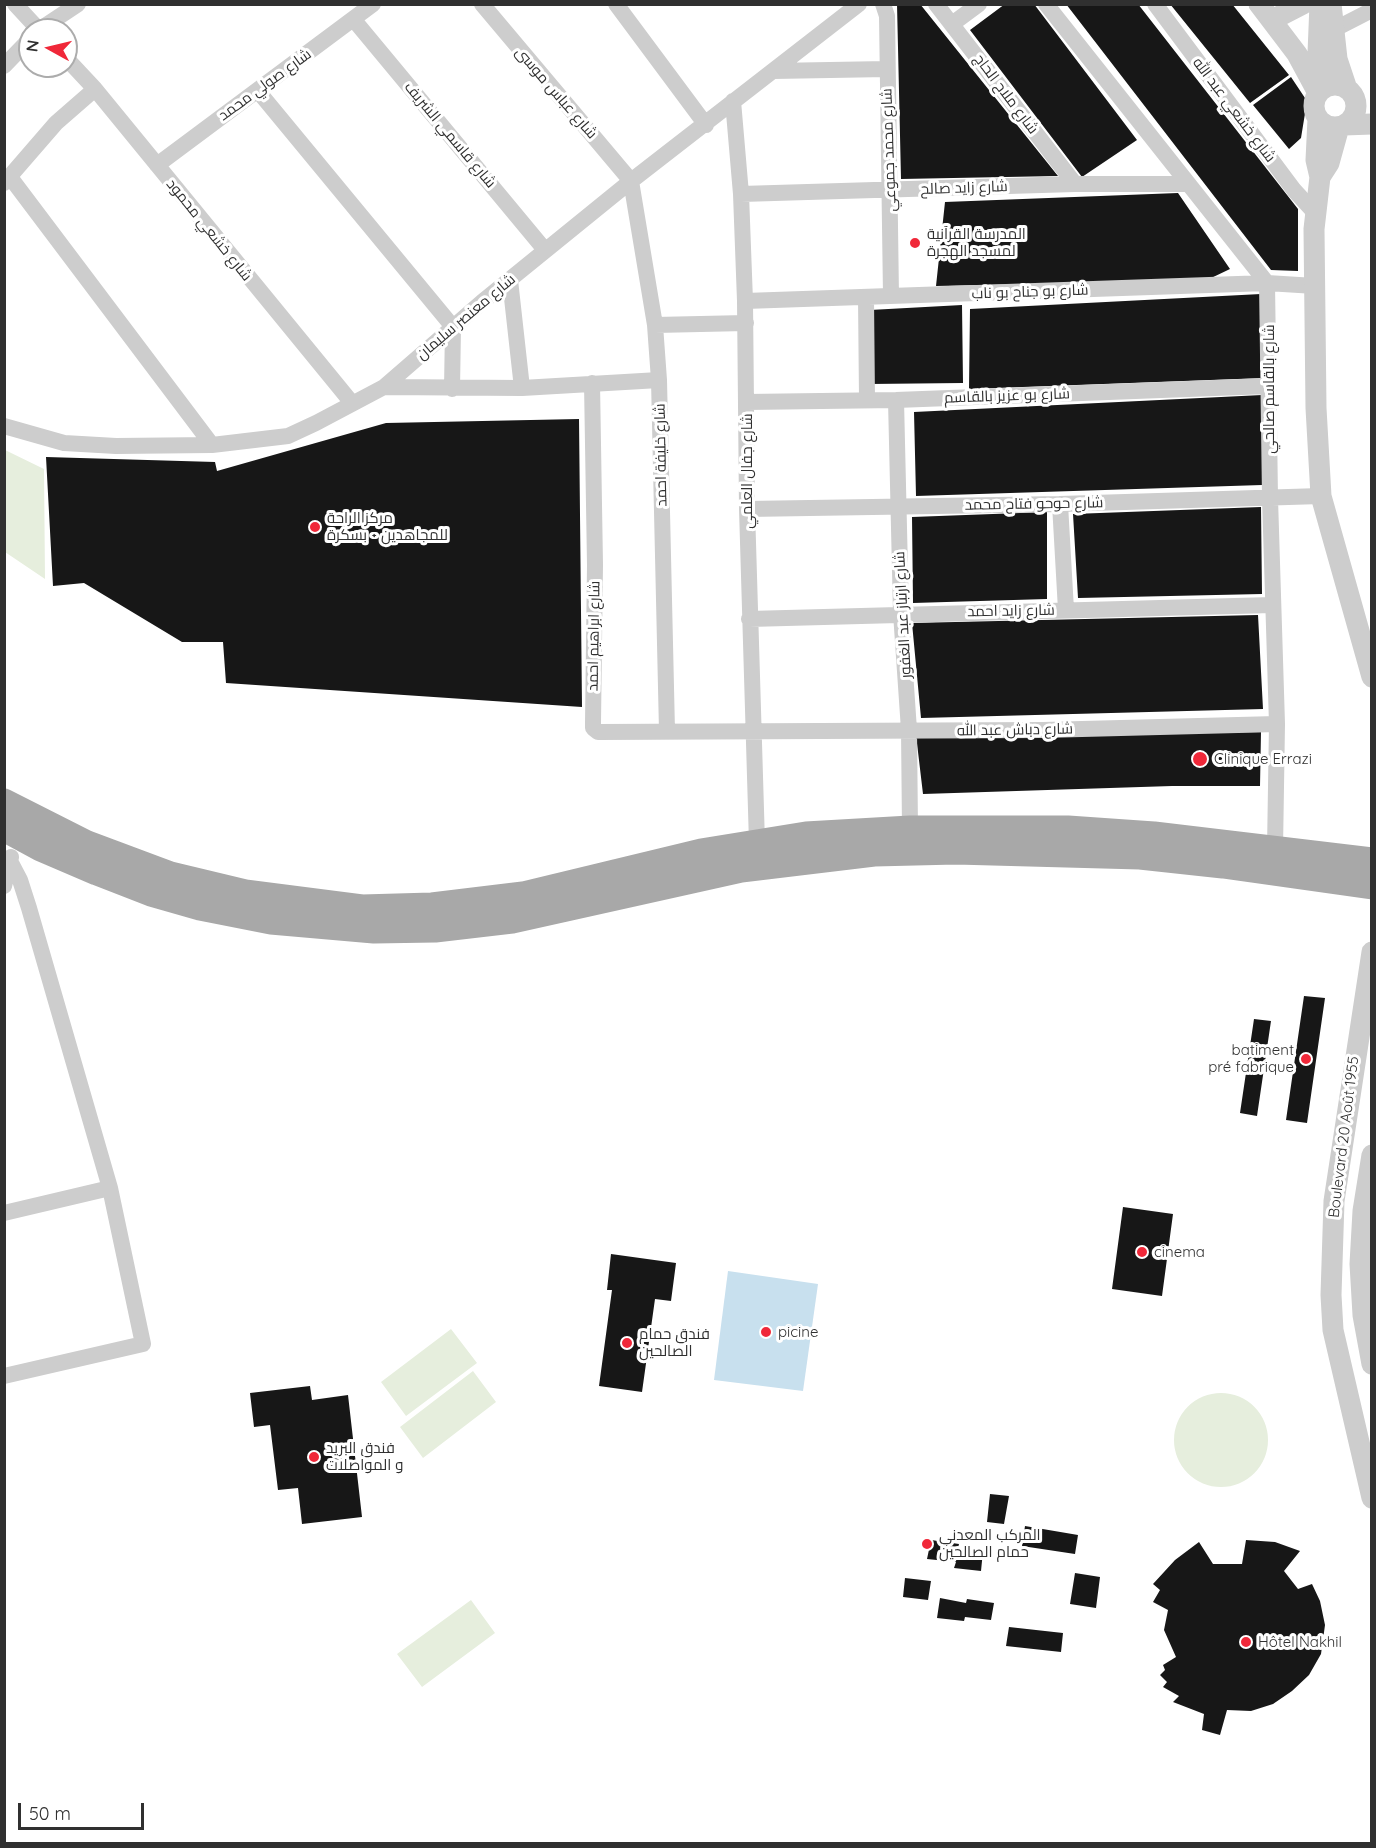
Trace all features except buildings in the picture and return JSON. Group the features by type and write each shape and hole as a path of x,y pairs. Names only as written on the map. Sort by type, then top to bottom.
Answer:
{"main road":[{"path":"4,802 87,844 170,875 245,893 362,908 432,906 523,895 657,862 757,843 806,835 910,829 1068,829 1154,835 1371,861"},
{"path":"10,831 41,848 98,872 151,893 200,907 271,921 374,930 435,929 512,920 741,869 874,852 968,851 1140,856 1371,886"}],"street":[{"path":"15,4 28,18"},
{"path":"57,18 78,4"},
{"name":"شارع صولي محمد","path":"157,165 373,4"},
{"name":"شارع عباس موسى","path":"482,4 631,181"},
{"path":"616,4 706,125"},
{"name":"شارع معنصر سليمان","path":"4,426 64,443 116,446 212,445 288,436 384,387 545,250 706,125 733,100 859,4"},
{"name":"شارع محمد جموعي","path":"883,4 887,16 891,296"},
{"name":"شارع ملاح الحاج","path":"936,4 1075,184"},
{"path":"952,24 979,4"},
{"path":"1047,4 1267,283"},
{"name":"شارع خشعي عبد الله","path":"1155,4 1294,190 1316,214"},
{"path":"1304,4 1266,12 1321,91"},
{"path":"1320,4 1318,53 1321,91 1314,105 1318,119 1316,160 1320,177 1316,214 1315,286 1316,408 1321,496 1371,677"},
{"path":"1320,177 1329,163 1342,126 1354,114 1357,93 1337,59 1331,4"},
{"path":"1335,29 1371,10"},
{"name":"شارع قاسمي الشريف","path":"354,20 545,250"},
{"path":"4,66 18,51"},
{"path":"773,71 887,69"},
{"name":"شارع خشعي محمود","path":"78,71 351,403"},
{"path":"1321,91 1335,85 1357,93"},
{"path":"95,89 56,123 7,180 212,445"},
{"path":"258,91 453,327 452,389"},
{"name":"شارع جفال العلمي","path":"733,100 741,194 746,323 749,619 757,843"},
{"path":"1318,119 1324,124 1342,126 1371,124"},
{"name":"شارع خليفة احمد","path":"631,181 655,325 659,380 667,731"},
{"name":"شارع زايد صالح","path":"741,194 1075,184 1187,184"},
{"path":"510,280 522,388"},
{"name":"شارع بو جناح بو ناب","path":"745,302 1267,283 1315,286"},
{"name":"شارع بالقاسم صالحي","path":"1267,283 1272,605 1277,724 1275,849"},
{"path":"866,298 867,399"},
{"path":"655,325 746,323"},
{"path":"384,387 522,388 659,380"},
{"name":"شارع ابراهيم احمد","path":"592,383 593,728 602,733 753,730"},
{"name":"شارع بو عزيز بالقاسم","path":"746,402 896,400 1268,386"},
{"name":"شارع ارتباز عبد الغفور","path":"896,400 901,613 909,730 910,829"},
{"name":"شارع حوحو فتاح محمد","path":"747,509 1060,504 1321,496"},
{"path":"1060,504 1066,610"},
{"name":"شارع زايد احمد","path":"749,619 901,613 1272,605"},
{"name":"شارع دباش عبد الله","path":"753,730 1277,724"},
{"path":"4,886 10,831"},
{"path":"4,1376 143,1344 110,1188 29,908 20,880 7,859"},
{"name":"Boulevard 20 Août 1955","path":"1371,952 1334,1201 1331,1295 1334,1330 1371,1498"},
{"name":"Boulevard 20 Août 1955","path":"1371,1155 1363,1211 1360,1264 1363,1316 1371,1364"},
{"path":"4,1213 110,1188"}],"green space":[{"path":"5,450 44,469 45,579 5,552"},
{"path":"451,1329 477,1363 406,1416 381,1382"},
{"path":"473,1371 496,1402 423,1458 400,1427"},
{"path":"1221,1393 1239,1396 1254,1407 1265,1422 1268,1440 1265,1458 1254,1473 1239,1484 1221,1487 1203,1484 1188,1473 1177,1458 1174,1440 1177,1422 1188,1407 1203,1396"},
{"path":"471,1600 495,1633 422,1687 397,1654"}],"water":[{"name":"picine","path":"728,1271 818,1284 803,1391 714,1380"}],"place":[{"name":"المدرسة القرآنية لمسجد الهجرة","path":"915,243"},
{"name":"مركز الراحة للمجاهدين - بسكرة","path":"315,527"},
{"name":"Clinique Errazi","path":"1200,759"},
{"name":"batiment pré fabrique","path":"1306,1059"},
{"name":"cinema","path":"1142,1252"},
{"name":"picine","path":"766,1332"},
{"name":"فندق حمام الصالحين","path":"627,1343"},
{"name":"فندق البريد و المواصلات","path":"314,1457"},
{"name":"المركب المعدني حمام الصالحين","path":"927,1544"},
{"name":"Hôtel Nakhil","path":"1246,1642"}]}
